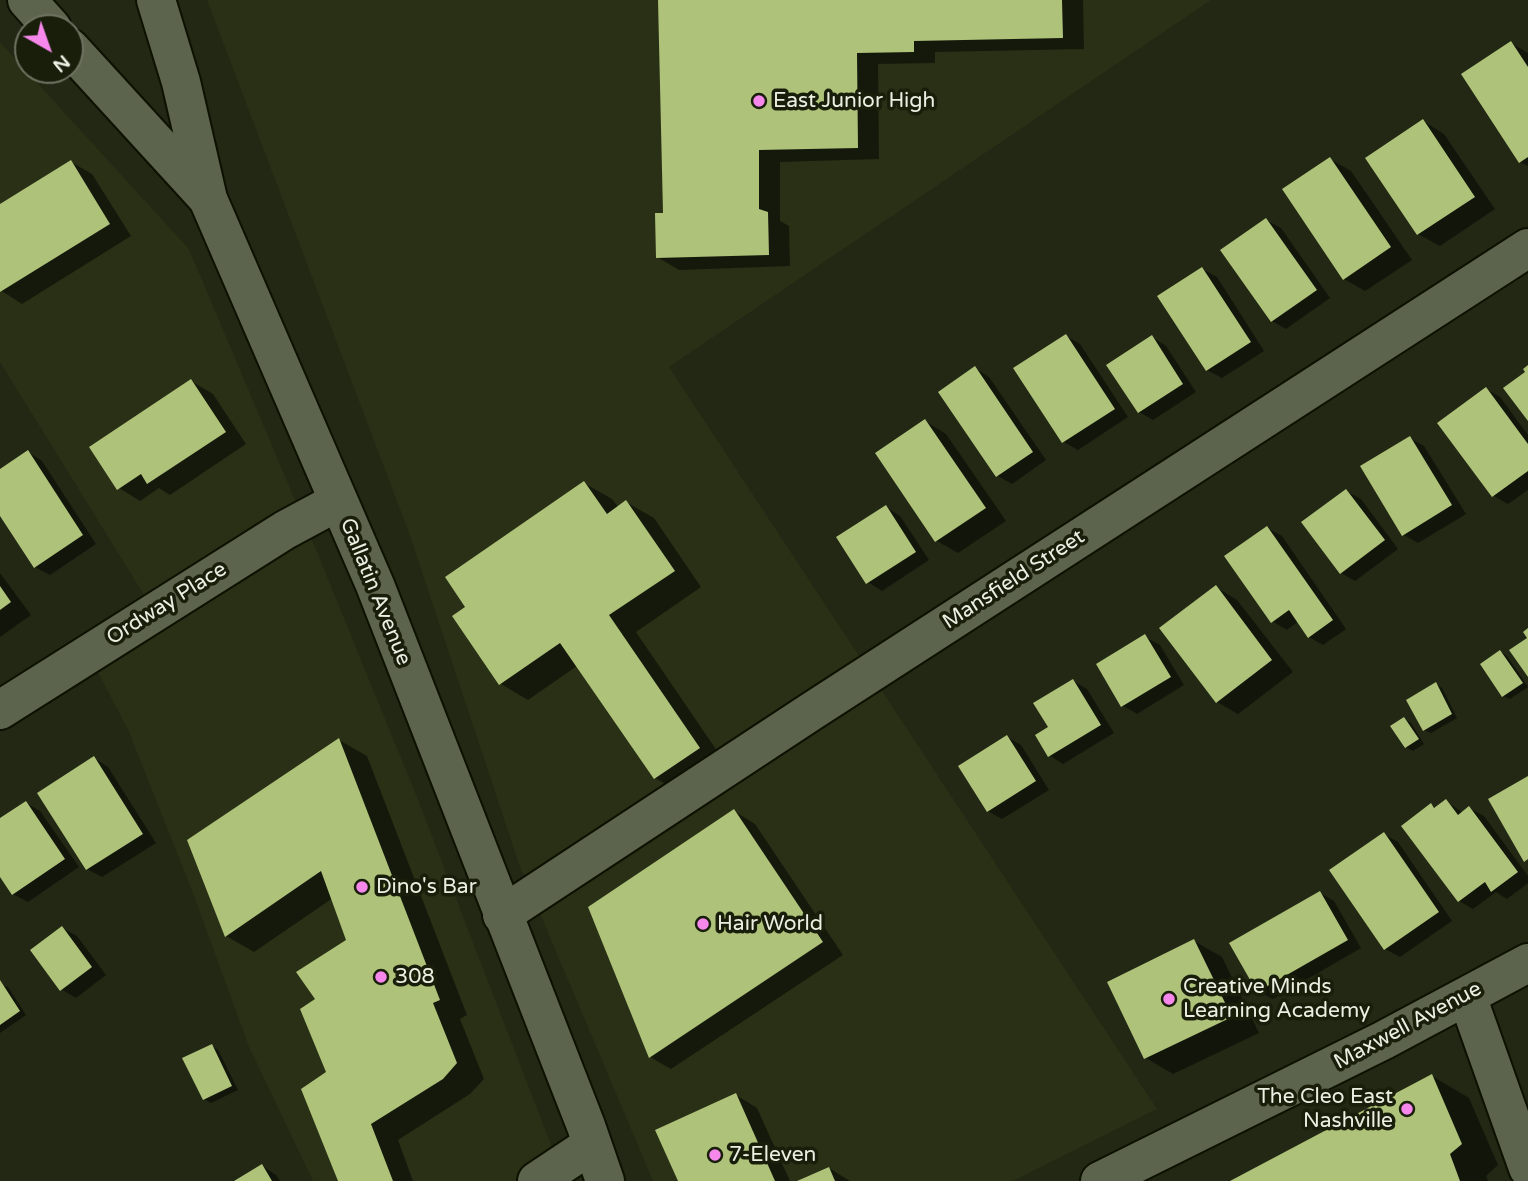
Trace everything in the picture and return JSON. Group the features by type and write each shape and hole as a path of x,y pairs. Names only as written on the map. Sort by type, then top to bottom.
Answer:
{"street":[{"path":"27,0 40,14"},
{"name":"Gallatin Avenue","path":"156,0 181,82 208,199 374,585 586,1126 605,1181"},
{"path":"84,63 208,199"},
{"name":"Mansfield Street","path":"502,915 1528,248"},
{"name":"Ordway Place","path":"0,710 262,544 337,502"},
{"name":"Maxwell Avenue","path":"1100,1181 1384,1040 1528,963"},
{"path":"1467,996 1528,1168"},
{"path":"537,1181 591,1145"}],"shaded area":[{"path":"207,0 1211,0 669,367 1157,1109 1013,1181 653,1181 519,864 409,533"},
{"path":"0,42 14,57 14,84 38,84 189,249 417,797 565,1181 313,1181 249,1047 194,896 129,732 88,653 154,611 0,362"}],"building":[{"name":"East Junior High","path":"658,0 1062,0 1063,38 914,41 914,52 857,53 858,148 759,150 759,209 768,212 769,255 656,258 655,213 663,213"},
{"path":"1511,41 1528,67 1528,157 1519,163 1461,74"},
{"path":"1423,119 1475,197 1417,235 1365,158"},
{"path":"1330,157 1391,247 1343,280 1282,189"},
{"path":"71,160 110,224 0,292 0,204"},
{"path":"1266,218 1317,290 1271,322 1220,250"},
{"path":"1202,267 1251,342 1206,371 1157,296"},
{"path":"1066,334 1115,409 1062,443 1013,368"},
{"path":"1152,335 1183,384 1138,413 1106,365"},
{"path":"1528,365 1528,421 1503,388 1525,372 1523,369"},
{"path":"975,366 1033,452 996,477 938,392"},
{"path":"191,379 226,432 147,484 141,474 117,490 89,447"},
{"path":"1486,387 1528,444 1528,471 1492,497 1437,423"},
{"path":"925,419 986,508 935,542 875,453"},
{"path":"1410,436 1452,505 1402,536 1360,466"},
{"path":"28,450 83,535 34,568 0,516 0,469"},
{"path":"584,481 607,514 626,500 675,571 609,615 700,748 654,779 560,643 499,685 452,616 465,607 445,577"},
{"path":"1346,489 1385,540 1340,574 1301,522"},
{"path":"886,505 916,552 866,584 836,537"},
{"path":"1267,526 1333,620 1308,638 1289,610 1271,623 1224,556"},
{"path":"1216,585 1272,660 1216,703 1159,628"},
{"path":"0,586 11,602 0,610"},
{"path":"1528,628 1528,677 1509,650 1527,638 1523,632"},
{"path":"1145,634 1171,677 1121,707 1096,664"},
{"path":"1500,650 1523,683 1502,697 1480,664"},
{"path":"1073,679 1101,725 1048,757 1035,735 1048,727 1033,703"},
{"path":"1436,682 1452,714 1423,731 1406,700"},
{"path":"1404,717 1419,739 1405,748 1390,726"},
{"path":"1007,735 1036,781 987,812 958,766"},
{"path":"339,738 440,1000 433,1003 457,1063 443,1079 371,1124 393,1181 338,1181 301,1089 326,1072 300,1009 315,999 296,972 346,940 321,871 225,937 187,840"},
{"path":"94,756 143,834 86,870 37,793"},
{"path":"1528,776 1528,859 1524,862 1488,799"},
{"path":"1446,799 1458,815 1469,806 1518,872 1491,892 1485,882 1458,902 1401,826 1431,803 1434,808"},
{"path":"26,801 65,859 12,895 0,877 0,818"},
{"name":"Hair World","path":"734,809 823,942 649,1058 588,907"},
{"path":"1384,832 1439,912 1384,950 1329,870"},
{"path":"1320,891 1348,940 1257,992 1229,943"},
{"path":"62,926 92,967 60,991 30,950"},
{"name":"Creative Minds Learning Academy","path":"1194,939 1232,1017 1144,1059 1107,982"},
{"path":"0,980 20,1011 0,1025"},
{"path":"212,1044 232,1086 203,1100 182,1058"},
{"name":"The Cleo East Nashville","path":"1432,1074 1462,1144 1450,1154 1460,1181 1230,1181"},
{"name":"7-Eleven","path":"736,1093 775,1181 678,1181 655,1130"},
{"path":"262,1164 272,1181 234,1181"},
{"name":"7-Eleven","path":"829,1167 835,1181 797,1181"}],"place":[{"name":"East Junior High","path":"759,101"},
{"name":"Dino's Bar","path":"362,887"},
{"name":"Hair World","path":"703,924"},
{"name":"308","path":"381,977"},
{"name":"Creative Minds Learning Academy","path":"1169,999"},
{"name":"The Cleo East Nashville","path":"1407,1109"},
{"name":"7-Eleven","path":"715,1155"}]}
